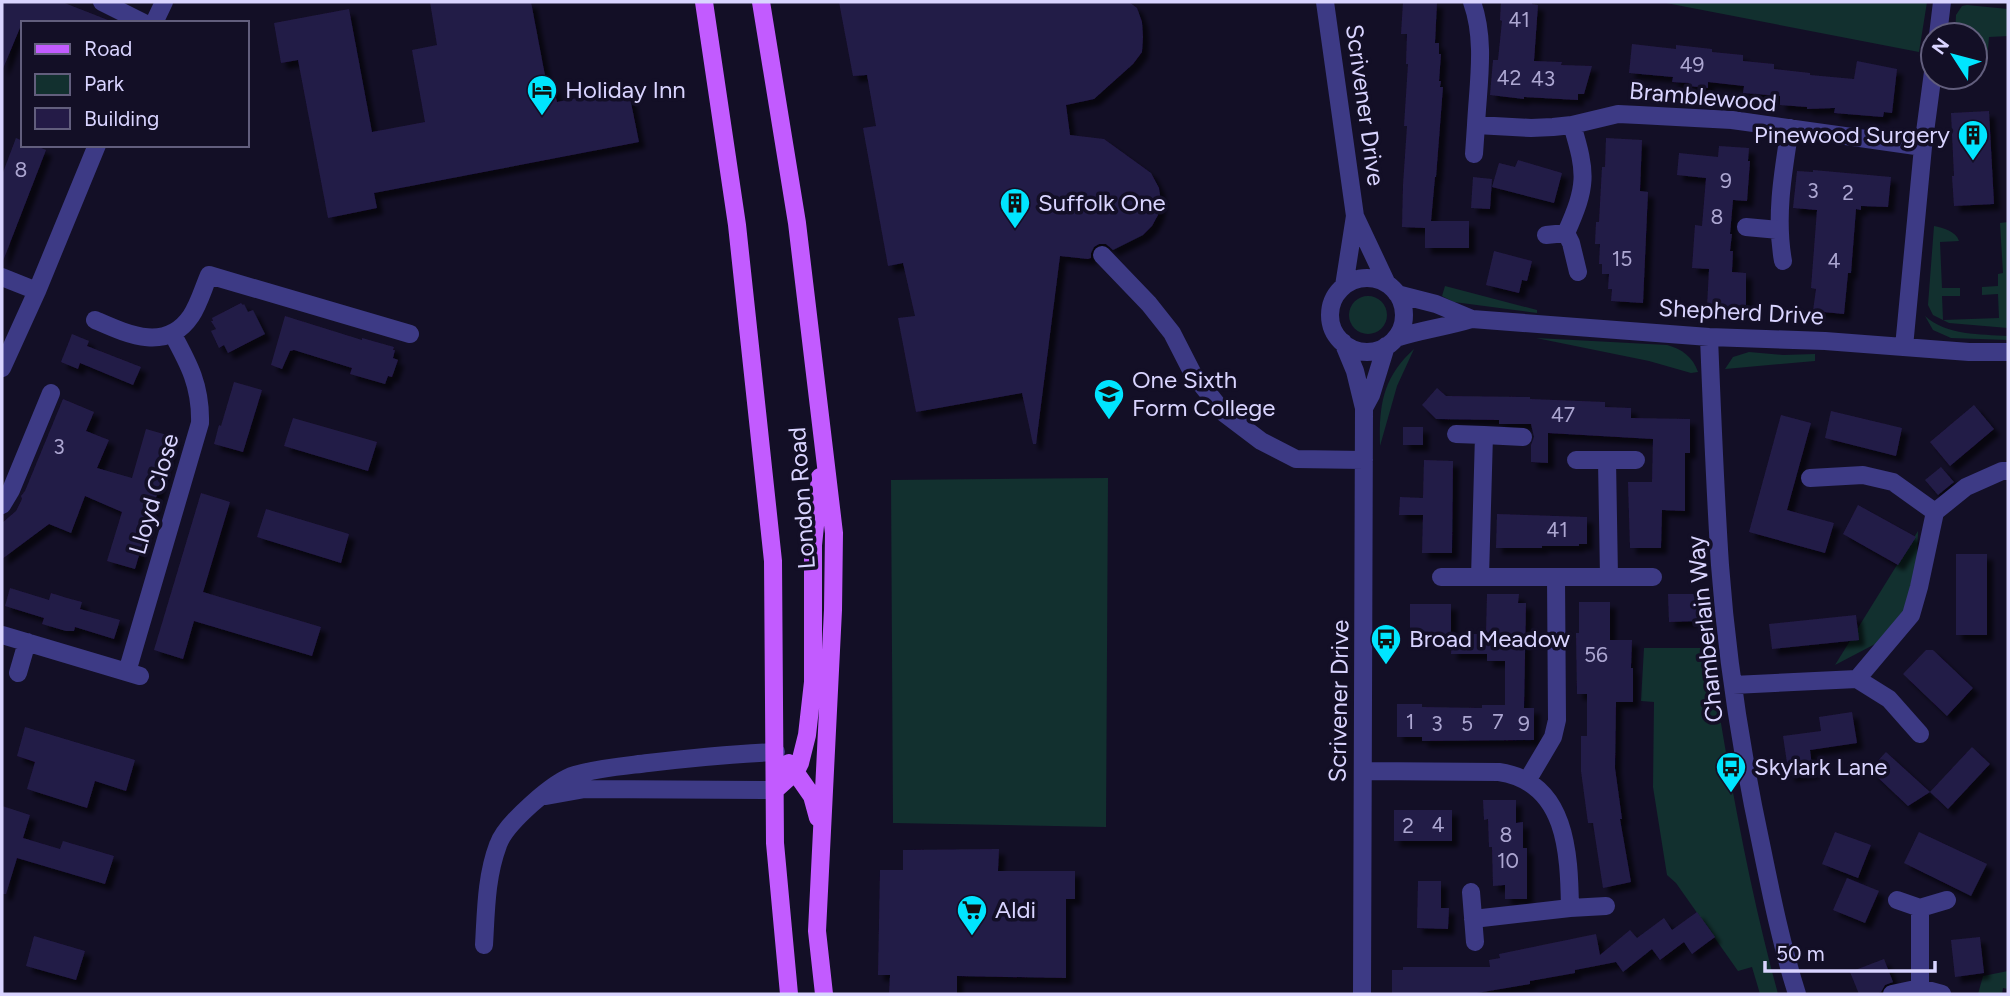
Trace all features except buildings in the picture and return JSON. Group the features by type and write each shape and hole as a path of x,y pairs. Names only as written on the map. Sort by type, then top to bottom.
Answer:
{"main road":[{"name":"London Road","path":"704,2 737,225 773,561 775,843 789,994"},
{"name":"London Road","path":"761,2 797,223 834,533 833,610 817,931 824,994"},
{"path":"775,790 796,771 807,735 813,682 813,545 824,439"},
{"path":"776,752 796,771 812,796 822,839"}],"street":[{"path":"102,2 140,21"},
{"path":"156,21 164,2"},
{"name":"Scrivener Drive","path":"1325,2 1355,216 1344,286"},
{"path":"1472,2 1480,44 1474,155"},
{"path":"1940,21 1942,2"},
{"path":"1904,347 1930,91"},
{"name":"Bramblewood","path":"1476,125 1531,128 1572,125 1618,114 1732,120 1923,147"},
{"path":"1572,125 1582,161 1583,185 1580,200 1566,233 1578,272"},
{"name":"Bramblewood","path":"1783,261 1779,230 1790,128"},
{"path":"2,368 96,147"},
{"name":"Scrivener Drive","path":"1355,216 1392,289"},
{"path":"1745,228 1779,230"},
{"path":"1546,234 1566,233"},
{"path":"1102,255 1149,304 1172,333 1193,374 1224,413 1261,441 1296,459 1364,460"},
{"path":"95,320 142,338 172,333 190,317 209,275 410,334"},
{"path":"2,277 37,291"},
{"path":"1366,278 1377,279 1392,289 1402,301 1404,313 1403,324 1391,342 1369,352 1358,351 1343,342 1333,328 1331,317 1332,305 1344,286 1366,278"},
{"name":"Shepherd Drive","path":"1392,289 1472,319 1709,337 2008,352"},
{"name":"Shepherd Drive","path":"1391,342 1423,329 1445,327 1472,319"},
{"name":"Lloyd Close","path":"27,642 133,674 200,423 198,388 190,366 172,333"},
{"name":"Chamberlain Way","path":"1709,337 1720,566 1733,685 1768,881 1797,994"},
{"name":"Scrivener Drive","path":"1343,342 1355,371 1364,408 1362,994"},
{"name":"Scrivener Drive","path":"1364,408 1391,342"},
{"path":"2,505 11,490 51,393"},
{"path":"1456,434 1523,437"},
{"path":"1480,577 1484,435"},
{"path":"1576,460 1636,460"},
{"path":"1607,460 1609,577"},
{"path":"1857,679 1911,615 1935,512 1966,487 2002,471 2008,471"},
{"path":"1810,478 1863,475 1893,482 1935,512"},
{"path":"1441,577 1653,577"},
{"path":"1527,781 1553,737 1557,720 1556,577"},
{"path":"2,635 27,642 18,673"},
{"path":"1733,685 1857,679 1889,699 1920,734"},
{"path":"484,945 488,884 498,843 512,822 539,798 572,775 616,766 724,754 776,752"},
{"path":"1363,771 1499,772 1527,781 1540,790 1558,816 1568,866 1570,908"},
{"path":"539,798 584,789 775,790"},
{"path":"1471,892 1475,942"},
{"path":"1897,900 1920,908 1947,900"},
{"path":"1473,919 1606,906"},
{"path":"1920,908 1920,988"},
{"path":"1892,994 1920,988 1942,994"}],"green space":[{"path":"1661,2 1927,2 1924,21 1919,21 1919,52"},
{"path":"1962,6 2008,9 2008,36 1989,37 1989,21 1956,21"},
{"path":"2008,222 2008,328 1949,323 1943,320 1999,318 1998,294 1982,295 1982,287 1998,286 1998,274 2003,273 2000,223"},
{"path":"1934,226 1952,232 1959,241 1940,242 1942,288 1960,288 1960,296 1942,296 1943,320 1933,315 1928,305"},
{"path":"1445,286 1537,310 1537,313 1454,302 1442,296"},
{"path":"1368,296 1382,301 1387,315 1382,329 1368,334 1354,329 1349,315 1354,301"},
{"path":"1925,316 1954,331 2008,336 2008,340 1951,338 1933,330"},
{"path":"1536,338 1667,345 1686,354 1698,372 1691,373 1649,361"},
{"path":"1414,349 1397,386 1380,446 1380,418 1385,393 1395,371"},
{"path":"1749,352 1815,354 1815,361 1725,369 1733,357"},
{"path":"1108,478 1106,827 893,823 891,480"},
{"path":"1918,531 1917,559 1907,608 1877,643 1835,665"},
{"path":"1644,648 1709,648 1739,822 1778,994 1760,994 1752,967 1738,971 1676,883 1667,875 1653,787 1654,702 1641,701"},
{"path":"2008,971 2008,989 2003,988 2002,994 1978,994 1983,976"}],"place":[{"name":"Holiday Inn","path":"542,117"},
{"name":"Pinewood Surgery","path":"1973,162"},
{"name":"Suffolk One","path":"1015,230"},
{"name":"One Sixth Form College","path":"1109,421"},
{"name":"Broad Meadow","path":"1386,666"},
{"name":"Skylark Lane","path":"1731,794"},
{"name":"Aldi","path":"972,937"}]}
